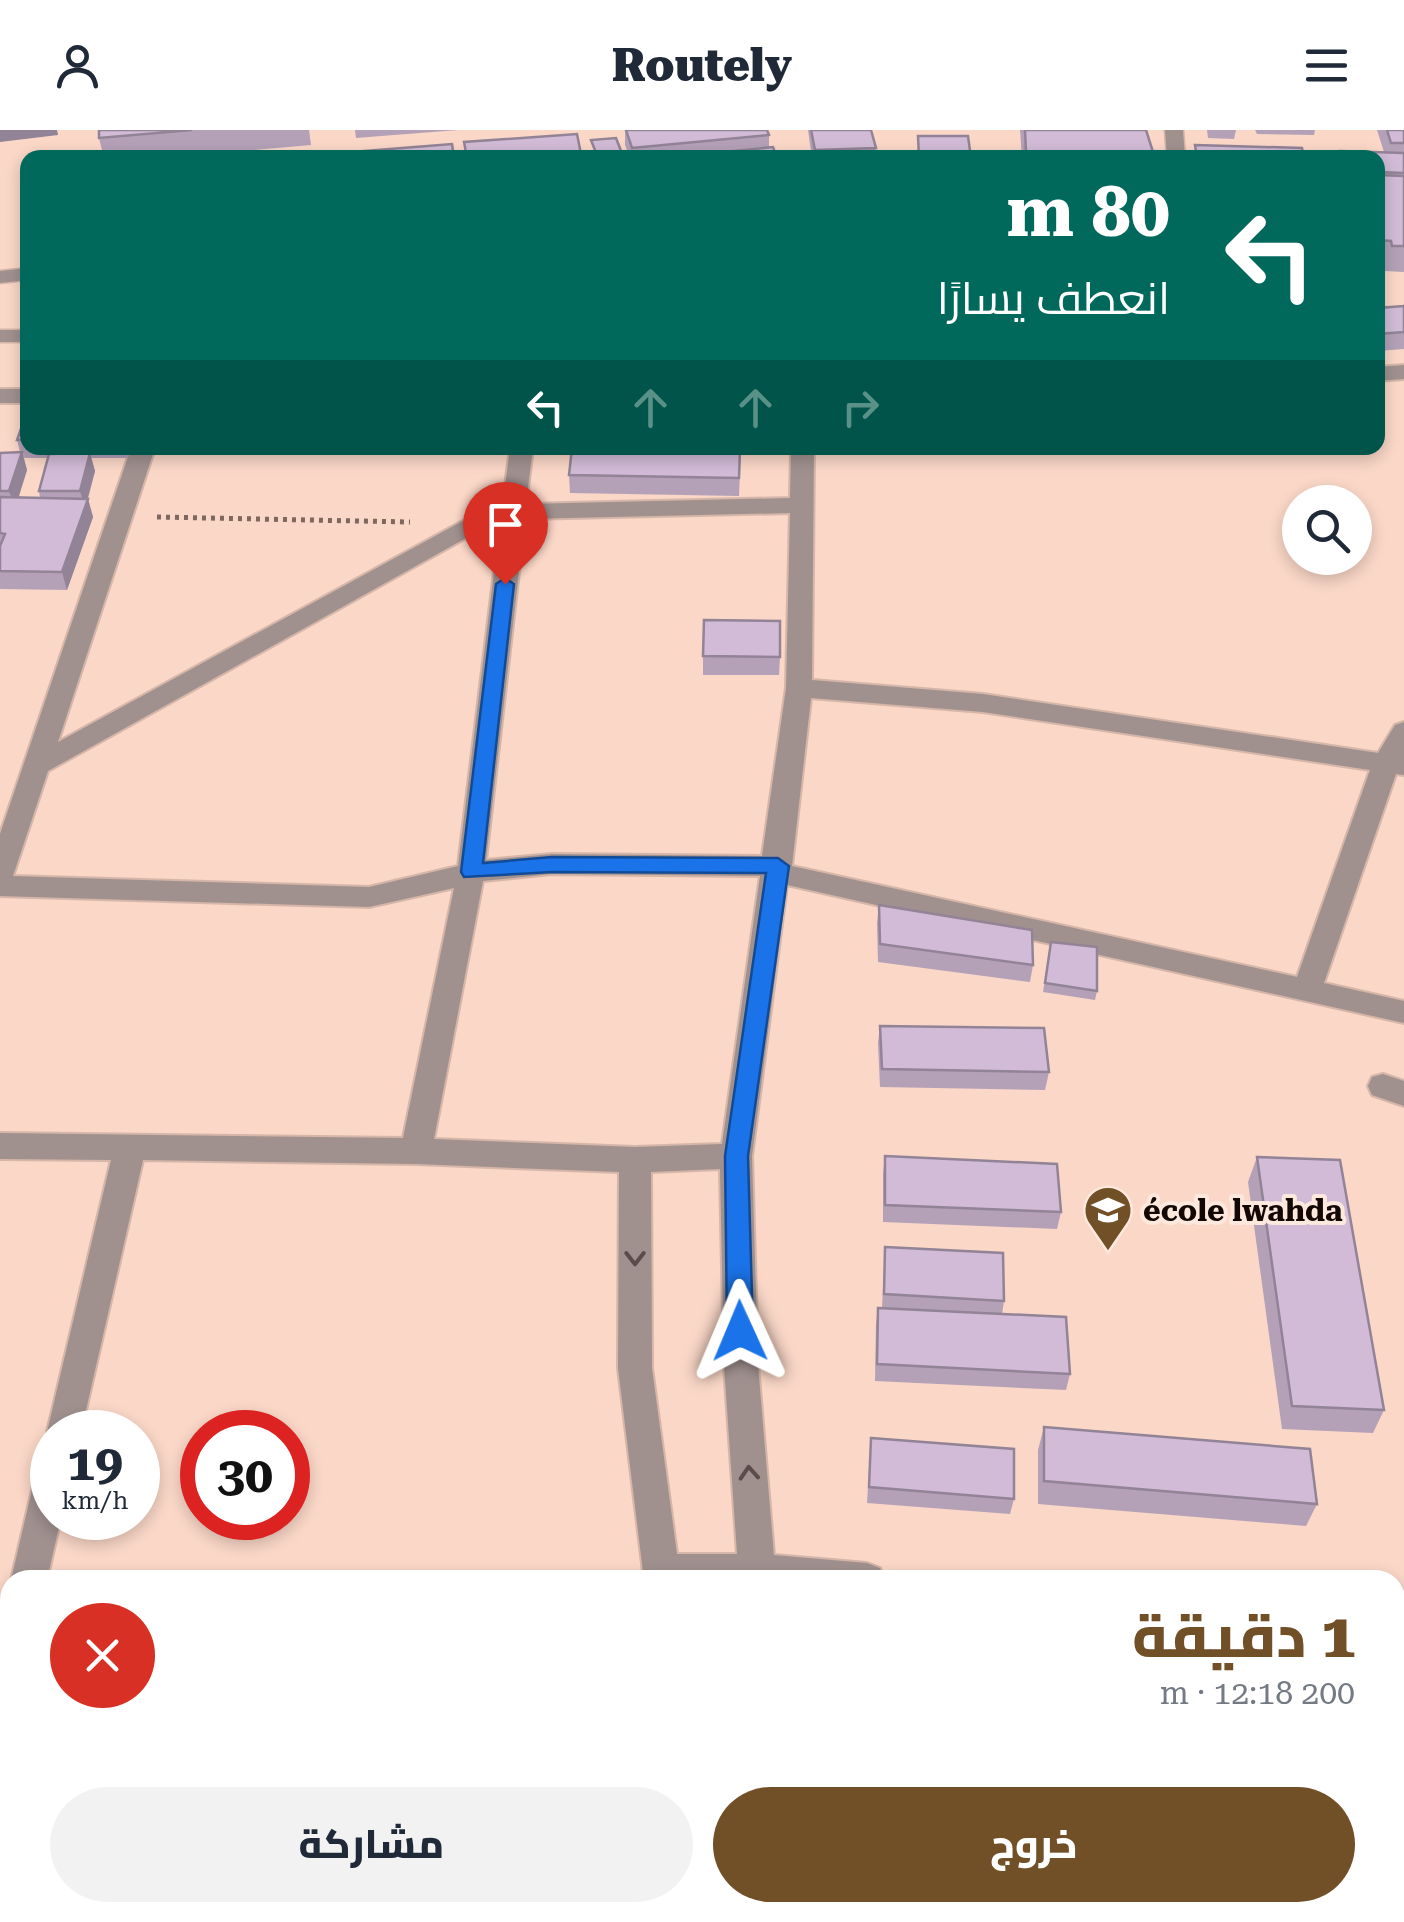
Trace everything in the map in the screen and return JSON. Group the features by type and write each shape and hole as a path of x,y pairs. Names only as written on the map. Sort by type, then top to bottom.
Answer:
{"street":[{"path":"0,875 141,455"},
{"path":"416,1150 471,872 519,455"},
{"path":"757,1570 741,1366 736,1156 799,688 803,455"},
{"path":"36,766 476,523 513,512 803,505"},
{"path":"799,688 983,703 1395,764"},
{"path":"1307,990 1395,764 1404,731"},
{"path":"0,886 368,897 424,888 471,872 552,864 777,869 1404,1012"},
{"path":"0,1146 416,1150 635,1160 736,1156"},
{"path":"69,1410 130,1148"},
{"path":"635,1160 635,1368 659,1570"},
{"path":"31,1570 38,1540"}],"path":[{"path":"120,517 476,523"}],"building":[{"path":"99,130 192,130 99,138"},
{"path":"626,130 767,130 769,135 632,148"},
{"path":"811,130 871,130 876,148 815,150"},
{"path":"1025,130 1146,130 1152,150 1026,150"},
{"path":"1387,130 1404,130 1404,143 1391,143"},
{"path":"577,134 580,150 466,150 464,142"},
{"path":"918,136 968,136 970,150 919,150"},
{"path":"616,138 621,150 595,150 591,140"},
{"path":"452,144 453,150 377,150"},
{"path":"1195,145 1302,150 1196,150"},
{"path":"1385,152 1404,153 1404,173 1385,172"},
{"path":"1385,175 1404,176 1404,246 1392,246 1391,241 1385,241"},
{"path":"1404,306 1404,332 1385,333 1385,307"},
{"path":"0,453 21,455 9,491 0,491"},
{"path":"49,455 89,455 80,491 39,491"},
{"path":"571,455 740,455 739,478 569,475"},
{"path":"0,497 88,499 62,572 0,571 0,546 5,534 0,533"},
{"path":"704,620 780,621 780,657 703,656"},
{"path":"879,905 1032,930 1033,965 880,944"},
{"path":"1051,942 1097,947 1097,991 1045,983"},
{"path":"880,1026 1044,1028 1049,1072 882,1069"},
{"path":"885,1156 1057,1164 1061,1212 885,1205"},
{"path":"1257,1157 1340,1160 1384,1410 1292,1406"},
{"path":"885,1247 1003,1253 1004,1301 884,1294"},
{"path":"878,1308 1066,1317 1070,1374 877,1364"},
{"path":"1044,1427 1310,1449 1317,1504 1044,1481"},
{"path":"871,1438 1014,1449 1014,1499 869,1487"}],"place":[{"name":"école lwahda","path":"1108,1252"}],"route":[{"path":"505,584 471,872 552,864 778,866 736,1156 740,1331"}]}
